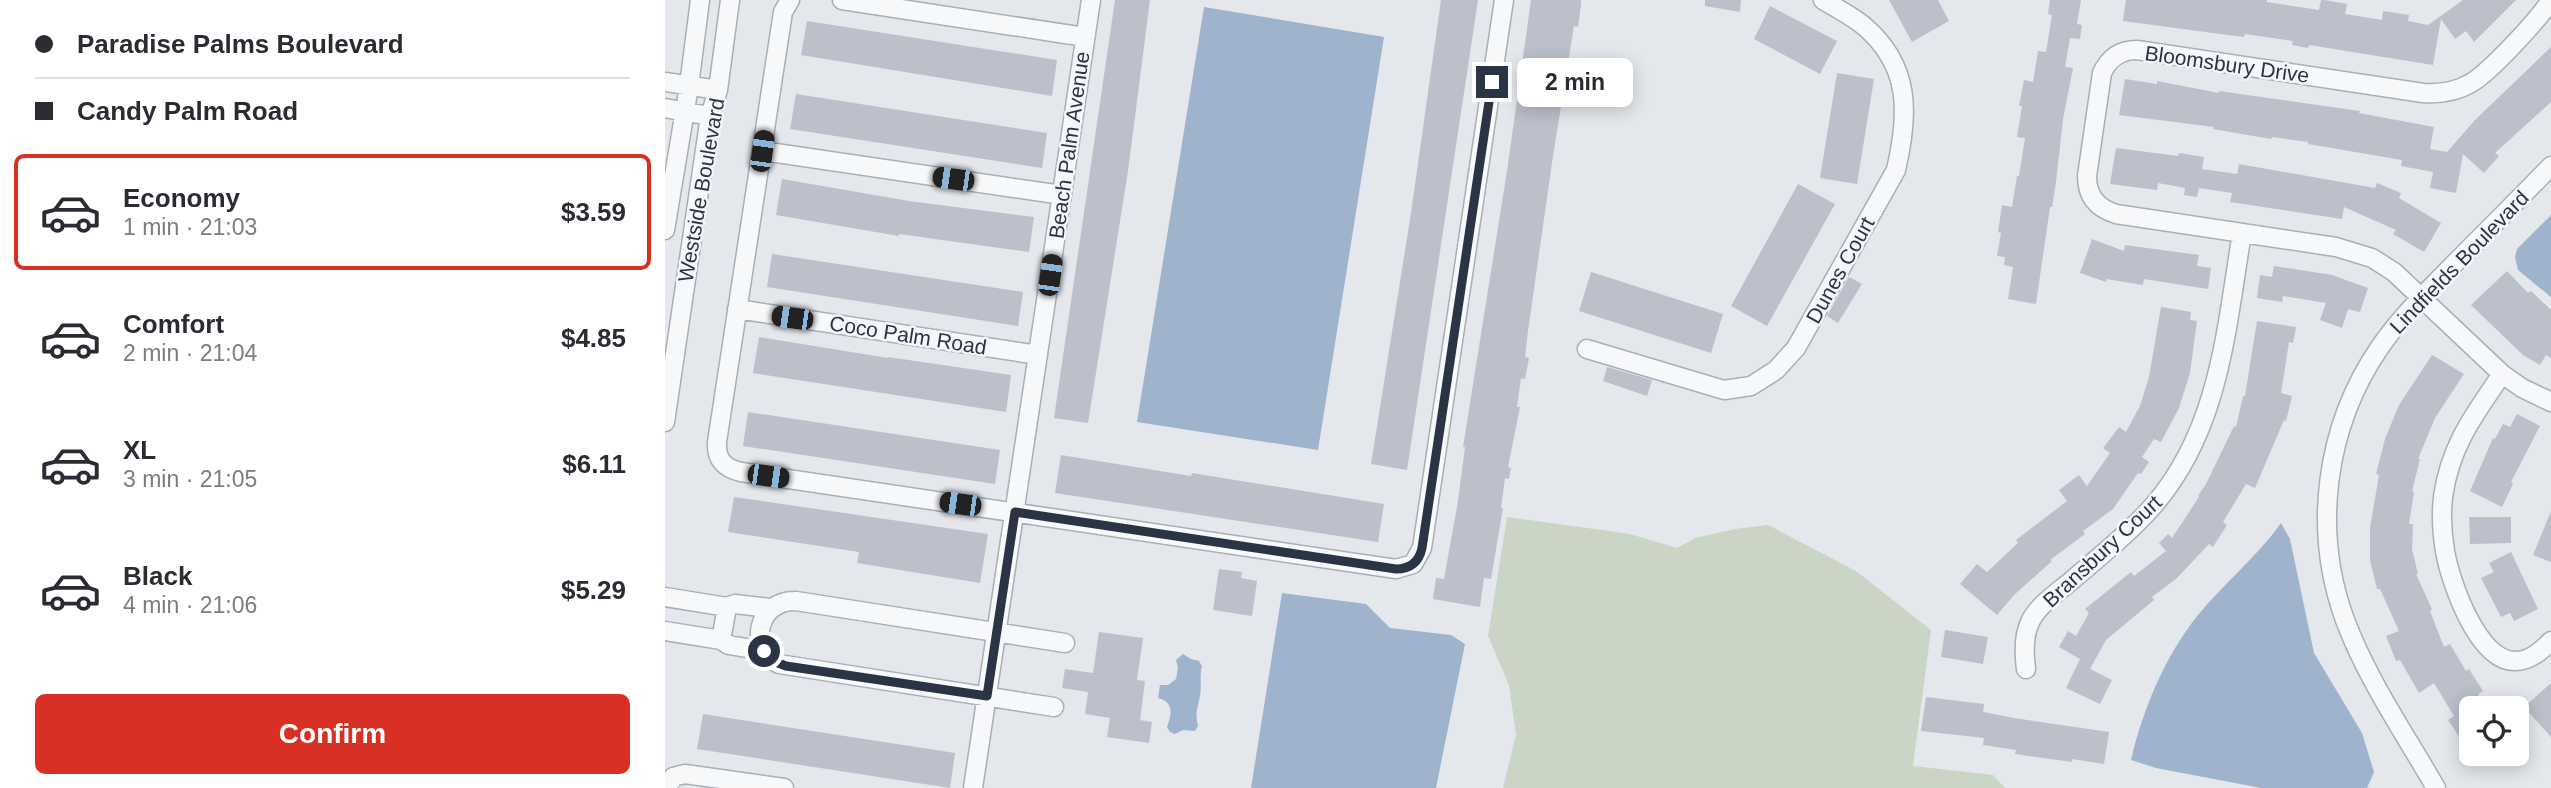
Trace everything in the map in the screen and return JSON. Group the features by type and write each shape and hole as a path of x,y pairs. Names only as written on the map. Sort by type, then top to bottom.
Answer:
{"street":[{"name":"Westside Boulevard","path":"665,230 700,0"},
{"name":"Westside Boulevard","path":"665,422 710,116 718,90 730,0"},
{"path":"789,0 783,12 717,442 721,463 741,472 1396,569 1408,567 1418,560 1422,548 1504,0"},
{"path":"842,0 1086,37"},
{"name":"Beach Palm Avenue","path":"973,788 1091,0"},
{"name":"Dunes Court","path":"1587,349 1724,390 1751,386 1776,370 1796,348 1896,170 1903,141 1904,105 1899,72 1884,47 1863,25 1823,0"},
{"name":"Bloomsbury Drive","path":"2551,0 2534,23 2479,78 2462,88 2443,93 2423,93 2137,50 2122,52 2106,66 2101,81 2087,176 2093,200 2106,211 2116,214 2360,253 2394,272 2502,374 2522,388 2551,402"},
{"path":"665,82 718,90"},
{"path":"665,108 710,116"},
{"path":"762,151 1062,195"},
{"name":"Lindfields Boulevard","path":"2436,788 2354,641 2334,585 2326,523 2333,459 2352,398 2379,348 2421,297 2551,166"},
{"name":"Bransbury Court","path":"2026,669 2025,639 2037,611 2140,521 2170,485 2195,444 2220,370 2242,233"},
{"name":"Coco Palm Road","path":"737,309 1038,355"},
{"path":"2502,374 2465,428 2450,462 2443,497 2444,550 2462,604 2489,650 2507,661 2518,661 2536,655 2551,641"},
{"path":"665,597 727,607 735,604 769,608 781,602 796,601 1065,643"},
{"path":"721,640 727,607"},
{"path":"769,608 763,620 761,636 764,651 773,661 786,666 1054,707"},
{"path":"665,631 721,640 729,645 764,651"},
{"path":"667,788 673,777 685,774 784,788"}],"green space":[{"path":"1507,517 1630,534 1677,548 1695,538 1768,525 1856,571 1931,630 1913,766 1993,775 2005,788 1503,788 1516,735 1509,685 1488,636"}],"water":[{"path":"1204,7 1384,37 1318,450 1137,422"},
{"path":"2551,215 2551,297 2518,270 2515,257 2517,249"},
{"path":"2281,523 2290,539 2314,653 2362,733 2374,772 2367,788 2261,788 2156,768 2131,760 2149,703 2175,648 2198,615"},
{"path":"1282,593 1366,604 1390,628 1451,635 1465,644 1436,788 1251,788"},
{"path":"1183,654 1199,661 1202,666 1198,726 1195,731 1183,730 1175,734 1167,727 1171,713 1169,706 1158,698 1160,685 1168,685 1176,679 1176,660"}],"building":[{"path":"1115,0 1150,0 1128,171 1088,423 1054,418"},
{"path":"1441,0 1478,0 1407,470 1371,464 1411,213"},
{"path":"1531,0 1581,0 1581,5 1578,27 1574,26 1553,156 1528,331 1525,357 1529,358 1525,379 1521,378 1517,407 1520,407 1508,467 1511,468 1509,479 1505,478 1503,508 1491,579 1484,578 1480,607 1433,599 1436,578 1444,579 1458,501 1463,447"},
{"path":"1705,0 1741,0 1740,12 1705,6"},
{"path":"1889,0 1938,0 1949,21 1912,42"},
{"path":"2050,0 2081,0 2077,24 2082,25 2080,39 2070,38 2065,67 2073,68 2036,304 2008,299 2013,267 2004,265 2005,257 1997,256 2001,233 1998,232 2002,205 2012,207 2019,176 2025,138 2017,137 2022,106 2019,106 2024,80 2033,82 2038,51 2046,52 2052,15 2048,14"},
{"path":"2126,0 2267,0 2319,10 2321,0 2324,0 2347,4 2345,14 2382,20 2383,11 2409,15 2408,21 2428,25 2463,0 2516,0 2474,42 2466,31 2455,39 2441,19 2433,65 2309,45 2308,48 2292,45 2293,41 2245,34 2244,37 2123,21"},
{"path":"1770,6 1837,41 1820,74 1754,39"},
{"path":"807,21 1057,60 1052,96 801,55"},
{"path":"2551,47 2551,102 2495,153 2499,156 2484,173 2463,154 2456,193 2430,188 2433,172 2401,166 2402,160 2308,142 2213,129 2214,127 2119,115 2125,79 2157,84 2157,81 2219,93 2360,111 2359,113 2434,127 2430,149 2447,152 2475,120"},
{"path":"1837,73 1874,79 1857,184 1820,178"},
{"path":"796,94 1047,133 1042,168 790,129"},
{"path":"2116,148 2204,157 2202,169 2237,174 2239,164 2375,188 2377,183 2401,193 2399,198 2441,223 2424,252 2393,234 2396,230 2344,207 2342,219 2230,202 2232,193 2199,188 2197,197 2184,195 2185,188 2158,183 2157,190 2110,184"},
{"path":"782,179 909,201 1034,217 1029,252 899,236 776,215"},
{"path":"1798,184 1835,204 1767,326 1731,306"},
{"path":"2092,239 2124,251 2125,245 2199,255 2197,266 2211,268 2208,289 2144,279 2143,285 2106,279 2106,282 2080,273"},
{"path":"772,254 1023,292 1018,326 767,287"},
{"path":"2274,266 2332,275 2368,288 2360,312 2348,309 2342,328 2320,320 2326,303 2283,296 2282,302 2257,298 2260,275 2272,277"},
{"path":"2507,271 2528,293 2531,291 2551,310 2551,358 2546,355 2540,365 2523,355 2471,305"},
{"path":"1591,272 1723,314 1711,353 1579,311"},
{"path":"1849,277 1862,284 1838,323 1827,316"},
{"path":"2161,307 2191,312 2190,320 2197,321 2190,373 2179,408 2161,442 2154,439 2142,457 2149,462 2113,509 2050,560 2052,561 2014,595 1997,615 1960,584 1977,564 1987,572 2018,543 2016,540 2067,501 2059,490 2079,475 2087,486 2110,453 2103,448 2119,427 2126,432 2140,406 2149,377"},
{"path":"2257,321 2296,327 2293,343 2289,342 2281,393 2292,396 2286,421 2284,420 2255,488 2246,484 2223,522 2227,525 2213,547 2209,544 2177,578 2152,597 2154,600 2106,640 2090,669 2112,680 2100,704 2066,688 2080,659 2059,647 2068,631 2076,636 2089,613 2085,609 2131,572 2134,576 2166,551 2159,543 2168,534 2172,538 2199,497 2234,426 2236,427 2245,396"},
{"path":"759,337 1011,375 1006,412 753,373"},
{"path":"2432,355 2464,374 2435,418 2418,459 2409,524 2413,524 2412,549 2416,574 2432,609 2430,611 2444,647 2450,644 2466,671 2469,669 2483,691 2479,696 2459,696 2458,735 2448,720 2454,716 2434,683 2419,693 2400,660 2396,661 2386,636 2399,631 2380,589 2377,589 2370,560 2370,528 2379,475 2376,474 2385,439 2399,405"},
{"path":"1607,367 1652,380 1647,396 1603,381"},
{"path":"748,412 1000,450 995,484 743,446"},
{"path":"2517,414 2540,426 2511,482 2513,484 2502,507 2470,491 2493,438 2495,439 2503,424 2510,427"},
{"path":"1061,455 1384,504 1378,542 1055,493"},
{"path":"734,497 988,534 980,583 857,563 859,552 728,532"},
{"path":"2551,511 2551,562 2533,555"},
{"path":"2469,517 2511,517 2511,543 2470,544"},
{"path":"2511,552 2538,609 2514,621 2510,613 2501,617 2481,578 2494,572 2489,563"},
{"path":"1219,569 1242,572 1241,578 1257,581 1252,616 1213,610"},
{"path":"1945,630 1988,637 1983,664 1941,657"},
{"path":"1099,632 1143,638 1137,680 1145,681 1140,720 1152,722 1149,743 1107,737 1110,718 1085,714 1088,692 1062,688 1065,669 1093,673"},
{"path":"2551,683 2551,737 2529,713 2529,703"},
{"path":"1926,697 1984,704 1983,712 2014,718 2109,732 2104,764 2015,754 2016,750 1983,745 1984,738 1921,731"},
{"path":"703,714 955,753 950,788 697,749"}],"route":[{"path":"764,651 773,661 786,666 987,696 1015,512 1396,569 1413,564 1418,560 1422,548 1492,82"}]}
